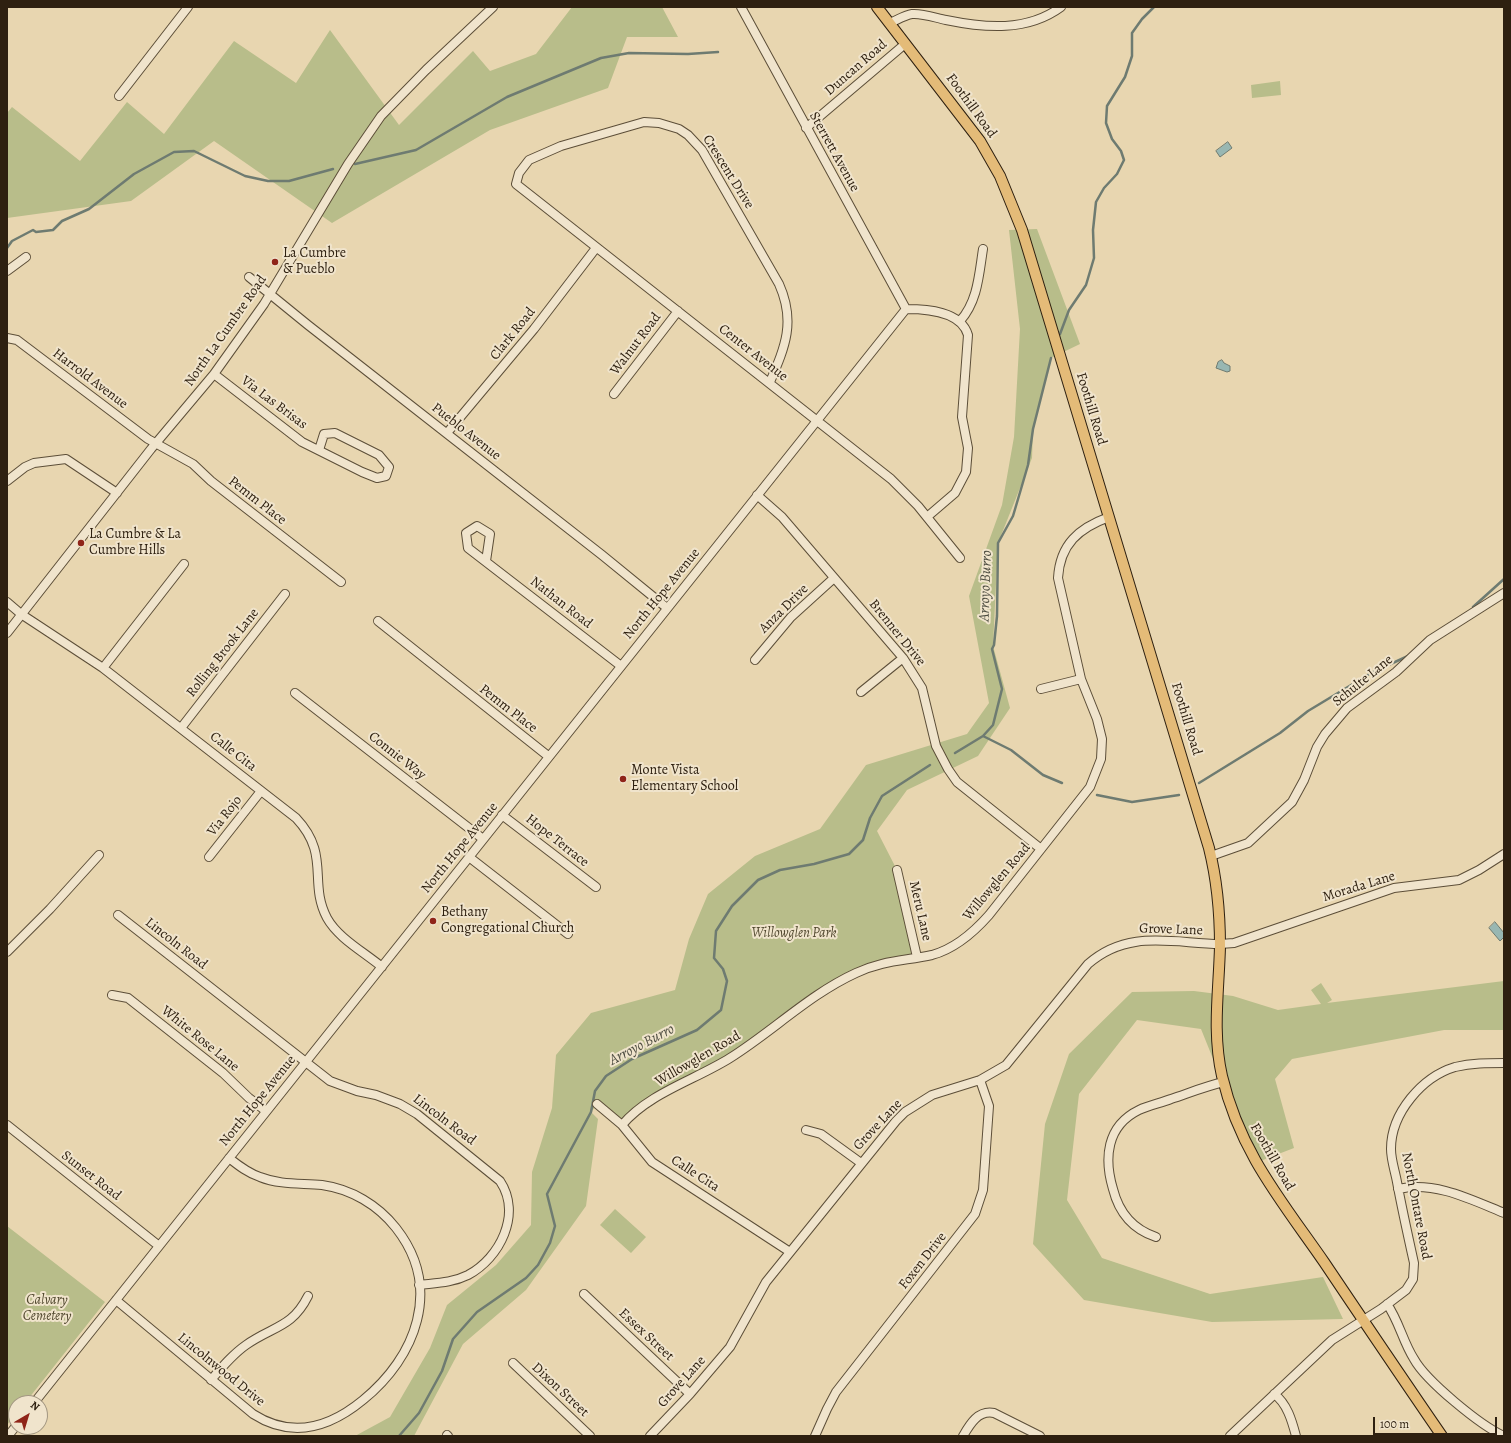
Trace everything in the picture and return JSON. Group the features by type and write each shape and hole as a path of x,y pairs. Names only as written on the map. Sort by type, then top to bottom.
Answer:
{"main road":[{"name":"Foothill Road","path":"877,7 980,141 994,164 1010,199 1026,243 1195,796 1211,856 1218,901 1220,944 1216,1022 1219,1061 1236,1123 1263,1176 1442,1436"}],"street":[{"path":"119,96 188,7"},
{"name":"North La Cumbre Road","path":"7,633 156,444 214,374 270,294 345,169 382,116 415,80 493,7"},
{"name":"Sterrett Avenue","path":"741,7 906,309"},
{"path":"890,23 914,14 970,25 1010,26 1030,23 1044,18 1061,7"},
{"name":"Duncan Road","path":"806,128 905,44"},
{"name":"Crescent Drive","path":"516,184 519,173 529,160 561,146 644,122 668,125 688,135 702,150 779,284 786,300 788,315 787,338 770,382"},
{"name":"Center Avenue","path":"516,184 891,478 905,492 960,558"},
{"name":"Clark Road","path":"447,433 534,329 596,248"},
{"path":"960,321 966,314 974,298 982,249"},
{"path":"7,271 26,257"},
{"name":"Pueblo Avenue","path":"249,277 308,326 447,433 667,608"},
{"path":"906,309 928,310 960,321 966,329 968,335 962,417 968,448 968,462 962,482 956,493 927,518"},
{"name":"North Hope Avenue","path":"40,1395 382,967 548,756 906,309"},
{"name":"Walnut Road","path":"614,394 678,311"},
{"name":"Harrold Avenue","path":"7,338 17,340 104,407 156,444"},
{"name":"Via Las Brisas","path":"214,374 288,433 319,450 377,478 386,476 389,467 379,455 335,433 324,434 319,450"},
{"name":"Pemm Place","path":"156,444 193,464 211,481 341,582"},
{"path":"7,481 25,467 34,463 66,459 117,493"},
{"name":"Brenner Drive","path":"758,495 782,517 903,658 922,688 936,746 948,769 965,789 1041,849"},
{"name":"Willowglen Road","path":"622,1125 628,1118 652,1101 732,1057 834,984 873,965 887,961 934,954 956,944 970,934 989,915 1090,787 1099,769 1102,739 1100,729 1082,679 1058,578 1060,562 1068,544 1080,532 1109,517"},
{"name":"Nathan Road","path":"486,561 621,666"},
{"path":"103,668 184,564"},
{"name":"Anza Drive","path":"755,660 791,617 834,578"},
{"name":"Schulte Lane","path":"1211,856 1248,843 1292,802 1304,780 1317,747 1325,734 1348,708 1396,672 1430,640 1504,593"},
{"name":"Rolling Brook Lane","path":"181,728 285,594"},
{"name":"Calle Cita","path":"7,602 21,614 103,668 296,818 308,833 317,855 322,906 332,925 338,932 382,967"},
{"name":"Pemm Place","path":"378,620 548,756"},
{"path":"861,692 903,658"},
{"path":"1041,689 1082,679"},
{"name":"Connie Way","path":"296,693 483,839"},
{"name":"Via Rojo","path":"209,857 261,790"},
{"name":"Hope Terrace","path":"502,815 596,887"},
{"name":"Morada Lane","path":"1220,944 1240,941 1394,888 1459,880 1479,870 1504,854"},
{"path":"7,952 50,910 99,855"},
{"path":"469,857 568,934"},
{"name":"Meru Lane","path":"897,870 917,957"},
{"name":"Lincoln Road","path":"118,915 305,1063 330,1081 340,1086 390,1100 417,1114 497,1178 505,1188 509,1203 508,1219 502,1239 491,1256 476,1270 458,1279 419,1285"},
{"name":"Grove Lane","path":"650,1436 690,1394 730,1348 758,1295 860,1163 896,1121 920,1102 944,1090 980,1080 999,1070 1012,1058 1088,964 1110,948 1120,944 1142,940 1220,944"},
{"name":"White Rose Lane","path":"112,995 128,998 223,1073 249,1098 266,1111"},
{"name":"North Ontare Road","path":"1230,1436 1336,1336 1363,1320 1409,1288 1414,1274 1414,1263 1392,1158 1392,1138 1398,1119 1414,1096 1435,1077 1454,1068 1475,1063 1504,1064"},
{"name":"Foxen Drive","path":"816,1436 836,1392 975,1214 983,1190 989,1106 980,1080"},
{"path":"1156,1237 1137,1228 1128,1221 1117,1204 1107,1163 1113,1137 1125,1120 1138,1111 1224,1082"},
{"name":"Calle Cita","path":"597,1104 622,1125 652,1162 790,1252"},
{"name":"Sunset Road","path":"7,1125 159,1246"},
{"path":"806,1130 821,1134 860,1163"},
{"name":"Lincolnwood Drive","path":"116,1300 253,1414 271,1424 299,1428 325,1423 357,1404 384,1381 396,1367 408,1347 415,1329 420,1306 419,1285 412,1256 406,1242 386,1217 374,1206 350,1192 335,1188 291,1184 260,1177 246,1171 229,1158"},
{"path":"1398,1189 1412,1186 1430,1186 1504,1213"},
{"name":"Essex Street","path":"584,1294 690,1394"},
{"path":"211,1380 247,1344 286,1324 295,1316 308,1296"},
{"path":"1387,1304 1397,1322 1406,1345 1420,1368 1443,1391 1504,1436"},
{"name":"Dixon Street","path":"513,1363 590,1436"},
{"path":"1274,1394 1280,1398 1285,1406 1290,1416 1296,1436"},
{"path":"963,1436 976,1417 989,1412 1001,1416 1040,1436"}],"green space":[{"path":"572,7 662,7 678,37 627,37 608,88 490,130 332,223 214,141 131,201 7,218 7,113 12,107 80,161 127,102 164,134 234,41 296,83 330,30 399,125 473,51 490,71 536,54"},
{"path":"1280,81 1281,95 1252,98 1251,85"},
{"name":"Willowglen Park","path":"1037,229 1080,344 1051,358 1033,429 1032,458 998,543 993,646 1010,708 978,756 907,790 877,831 897,870 917,957 855,973 732,1057 669,1091 622,1125 597,1105 591,1112 598,1119 586,1206 526,1290 463,1344 414,1436 355,1436 390,1417 430,1348 447,1305 496,1265 531,1225 532,1172 552,1108 556,1055 591,1013 675,990 689,939 708,894 755,856 820,829 866,765 967,734 989,703 969,596 1002,505 1014,437 1020,329 1009,230"},
{"path":"1504,981 1504,1030 1444,1030 1292,1059 1275,1079 1294,1148 1255,1163 1201,1029 1137,1020 1079,1094 1067,1200 1102,1258 1210,1294 1323,1277 1343,1319 1212,1322 1084,1300 1033,1244 1045,1124 1069,1054 1132,992 1194,991 1233,996 1278,1010 1321,1004 1311,990 1321,983 1332,1000 1327,1003"},
{"path":"615,1209 646,1237 631,1253 600,1225"},
{"name":"Calvary Cemetery","path":"7,1226 105,1302 31,1395 8,1395 7,1425"}],"water":[{"path":"1228,142 1232,148 1220,157 1216,151"},
{"path":"1222,360 1230,366 1230,371 1227,372 1216,368 1218,362"},
{"path":"1495,922 1504,933 1504,937 1500,941 1489,928"}],"waterway":[{"name":"Arroyo Burro","path":"1060,334 1069,310 1086,285 1094,258 1093,230 1096,202 1104,188 1117,174 1124,160 1121,151 1112,139 1106,123 1107,106 1125,77 1132,56 1132,33 1142,19 1154,7"},
{"path":"355,164 416,150 507,97 601,58 629,53 688,54 718,52"},
{"path":"7,248 12,241 33,230 36,232 53,230 62,221 89,209 134,174 174,152 194,151 245,176 268,181 289,181 333,169"},
{"name":"Arroyo Burro","path":"955,753 983,736 993,725 1002,689 992,649 994,645 997,616 998,543 1013,516 1028,465 1033,429 1051,358"},
{"path":"1473,607 1504,579"},
{"path":"1199,783 1280,733 1308,711 1371,673 1408,656"},
{"path":"983,736 1011,750 1043,775 1062,783"},
{"name":"Arroyo Burro","path":"399,1436 419,1413 442,1371 453,1339 477,1312 526,1278 538,1265 550,1243 555,1226 547,1194 591,1112 595,1091 606,1076 632,1059 697,1030 721,1010 727,981 723,969 714,958 716,931 732,906 758,880 780,870 814,864 849,854 863,840 870,818 882,796 930,765"},
{"path":"1097,795 1132,802 1179,795"}],"place":[{"name":"La Cumbre & Pueblo","path":"275,262"},
{"name":"La Cumbre & La Cumbre Hills","path":"81,543"},
{"name":"Monte Vista Elementary School","path":"623,779"},
{"name":"Bethany Congregational Church","path":"433,921"}]}
